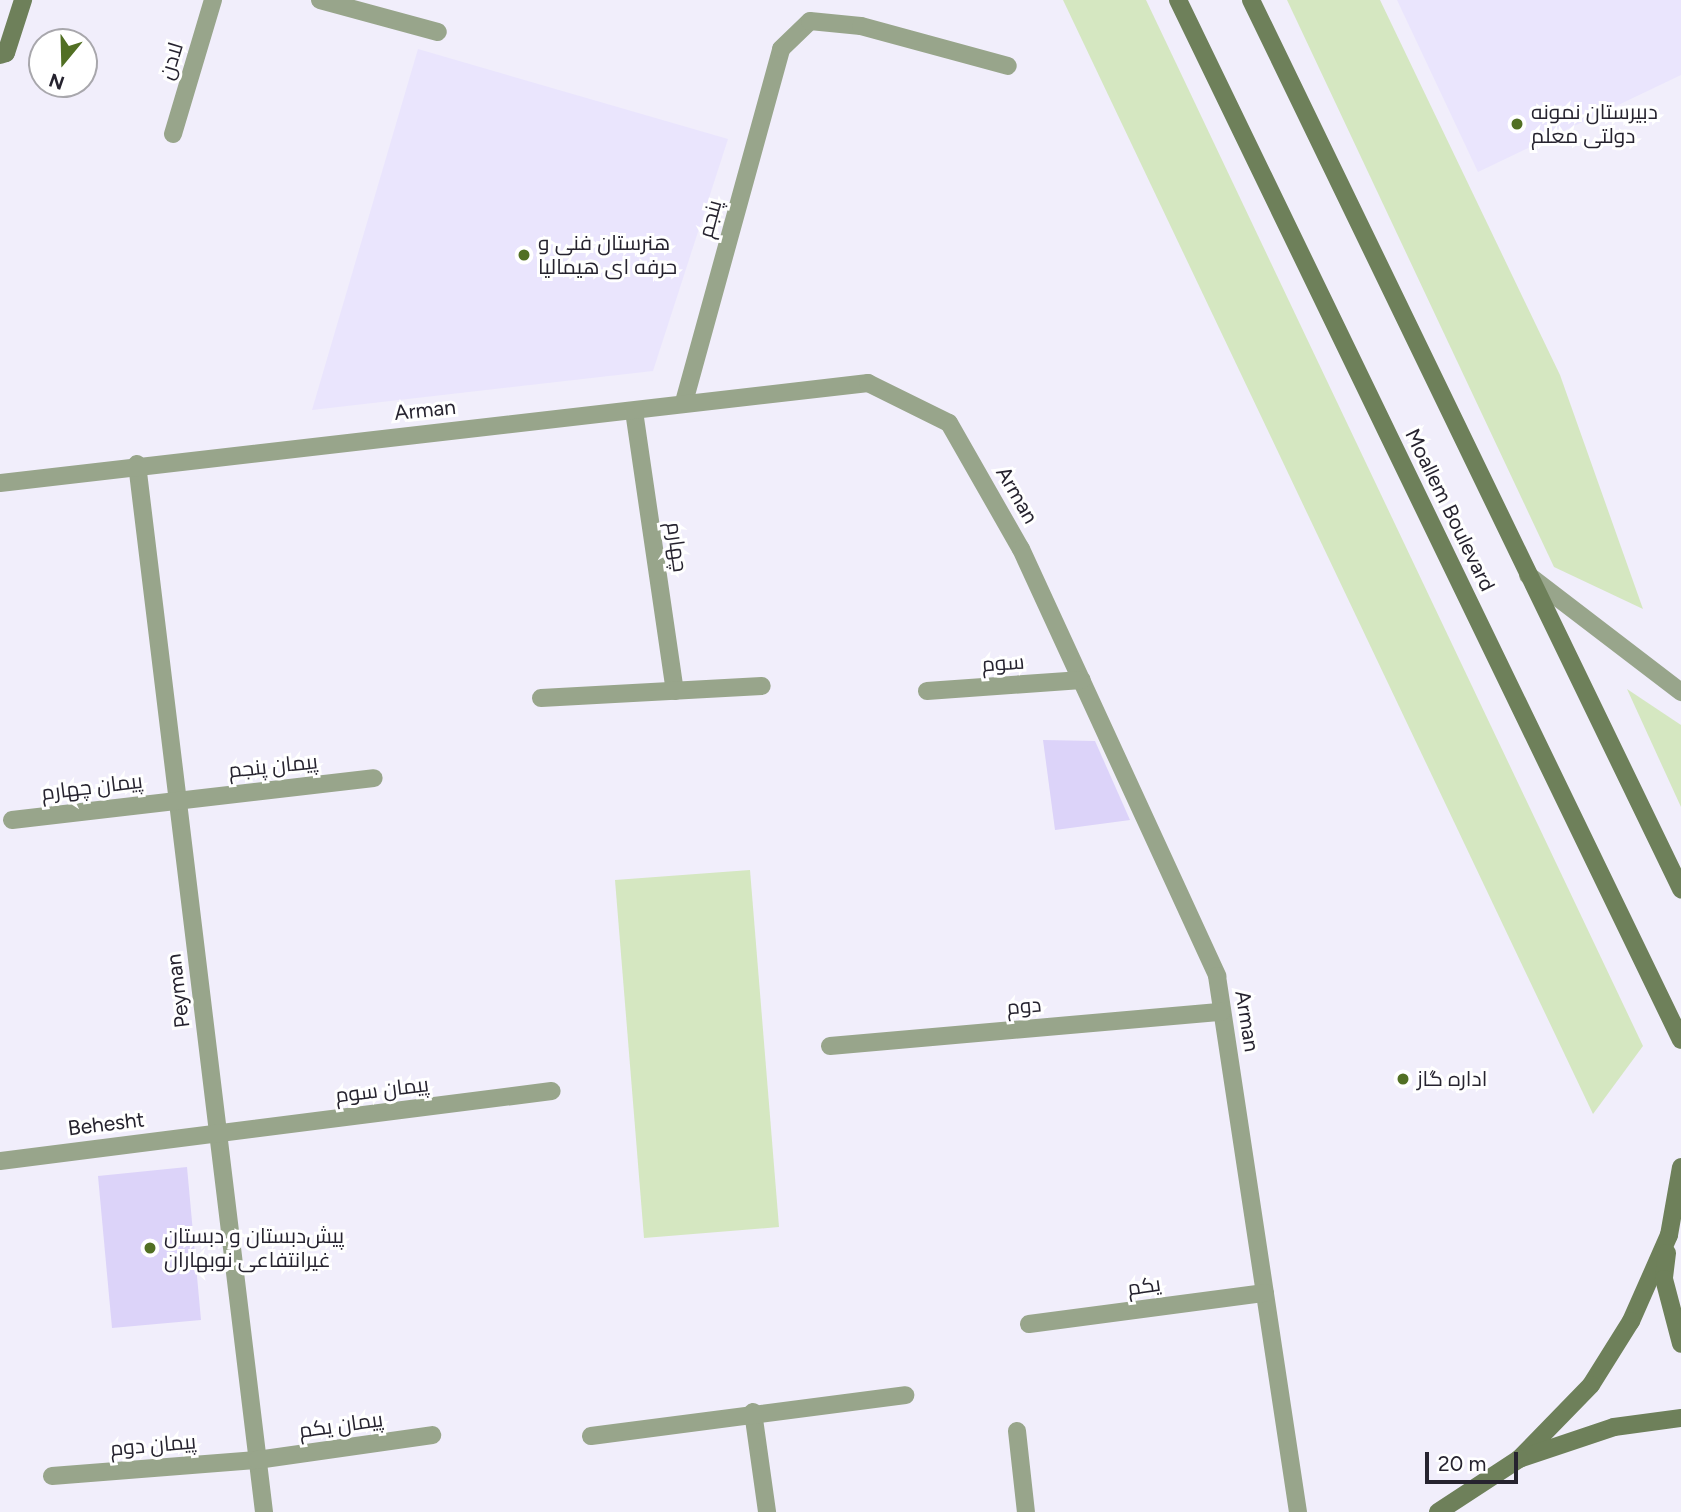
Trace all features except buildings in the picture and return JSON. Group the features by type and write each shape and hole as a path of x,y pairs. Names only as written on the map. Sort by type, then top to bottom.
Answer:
{"main road":[{"path":"0,55 6,52 23,0"},
{"name":"Moallem Boulevard","path":"1178,0 1681,1040"},
{"name":"Moallem Boulevard","path":"1251,0 1524,572 1681,889"},
{"path":"1681,1167 1664,1279 1681,1344"},
{"path":"1438,1512 1519,1459 1591,1385 1631,1321 1681,1203"},
{"path":"1519,1459 1614,1427 1681,1418"}],"street":[{"name":"لادن","path":"173,134 213,0"},
{"path":"320,0 438,32"},
{"name":"پنجم","path":"684,402 781,49 810,21 861,26 1008,65"},
{"name":"Arman","path":"0,483 137,464 868,383 949,423 1021,549 1217,976 1298,1512"},
{"name":"چهارم","path":"634,411 675,691"},
{"name":"Peyman","path":"137,464 264,1512"},
{"path":"1524,572 1681,692"},
{"name":"سوم","path":"927,691 1082,680"},
{"path":"541,698 762,686"},
{"name":"پیمان پنجم","path":"178,800 374,778"},
{"name":"پیمان چهارم","path":"12,820 178,800"},
{"name":"دوم","path":"830,1046 1222,1012"},
{"name":"پیمان سوم","path":"218,1133 552,1091"},
{"name":"Behesht","path":"0,1161 218,1133"},
{"name":"یکم","path":"1029,1324 1265,1293"},
{"path":"591,1436 752,1412 905,1395"},
{"path":"752,1412 767,1512"},
{"path":"1017,1431 1026,1512"},
{"name":"پیمان یکم","path":"257,1460 432,1435"},
{"name":"پیمان دوم","path":"52,1476 257,1460"}],"shaded area":[{"name":"دبیرستان نمونه دولتی معلم","path":"1397,0 1681,0 1681,75 1478,172"},
{"name":"هنرستان فنی و حرفه ای هیمالیا","path":"418,49 728,139 653,371 312,410"}],"green space":[{"path":"1063,0 1146,0 1643,1046 1593,1114"},
{"path":"1287,0 1380,0 1560,375 1643,609 1554,567"},
{"path":"1627,689 1681,725 1681,807"},
{"path":"750,870 779,1227 644,1238 615,880"}],"place":[{"name":"دبیرستان نمونه دولتی معلم","path":"1517,124"},
{"name":"هنرستان فنی و حرفه ای هیمالیا","path":"524,255"},
{"name":"اداره گاز","path":"1403,1079"},
{"name":"پیش‌دبستان و دبستان غیرانتفاعی نوبهاران","path":"150,1248"}]}
